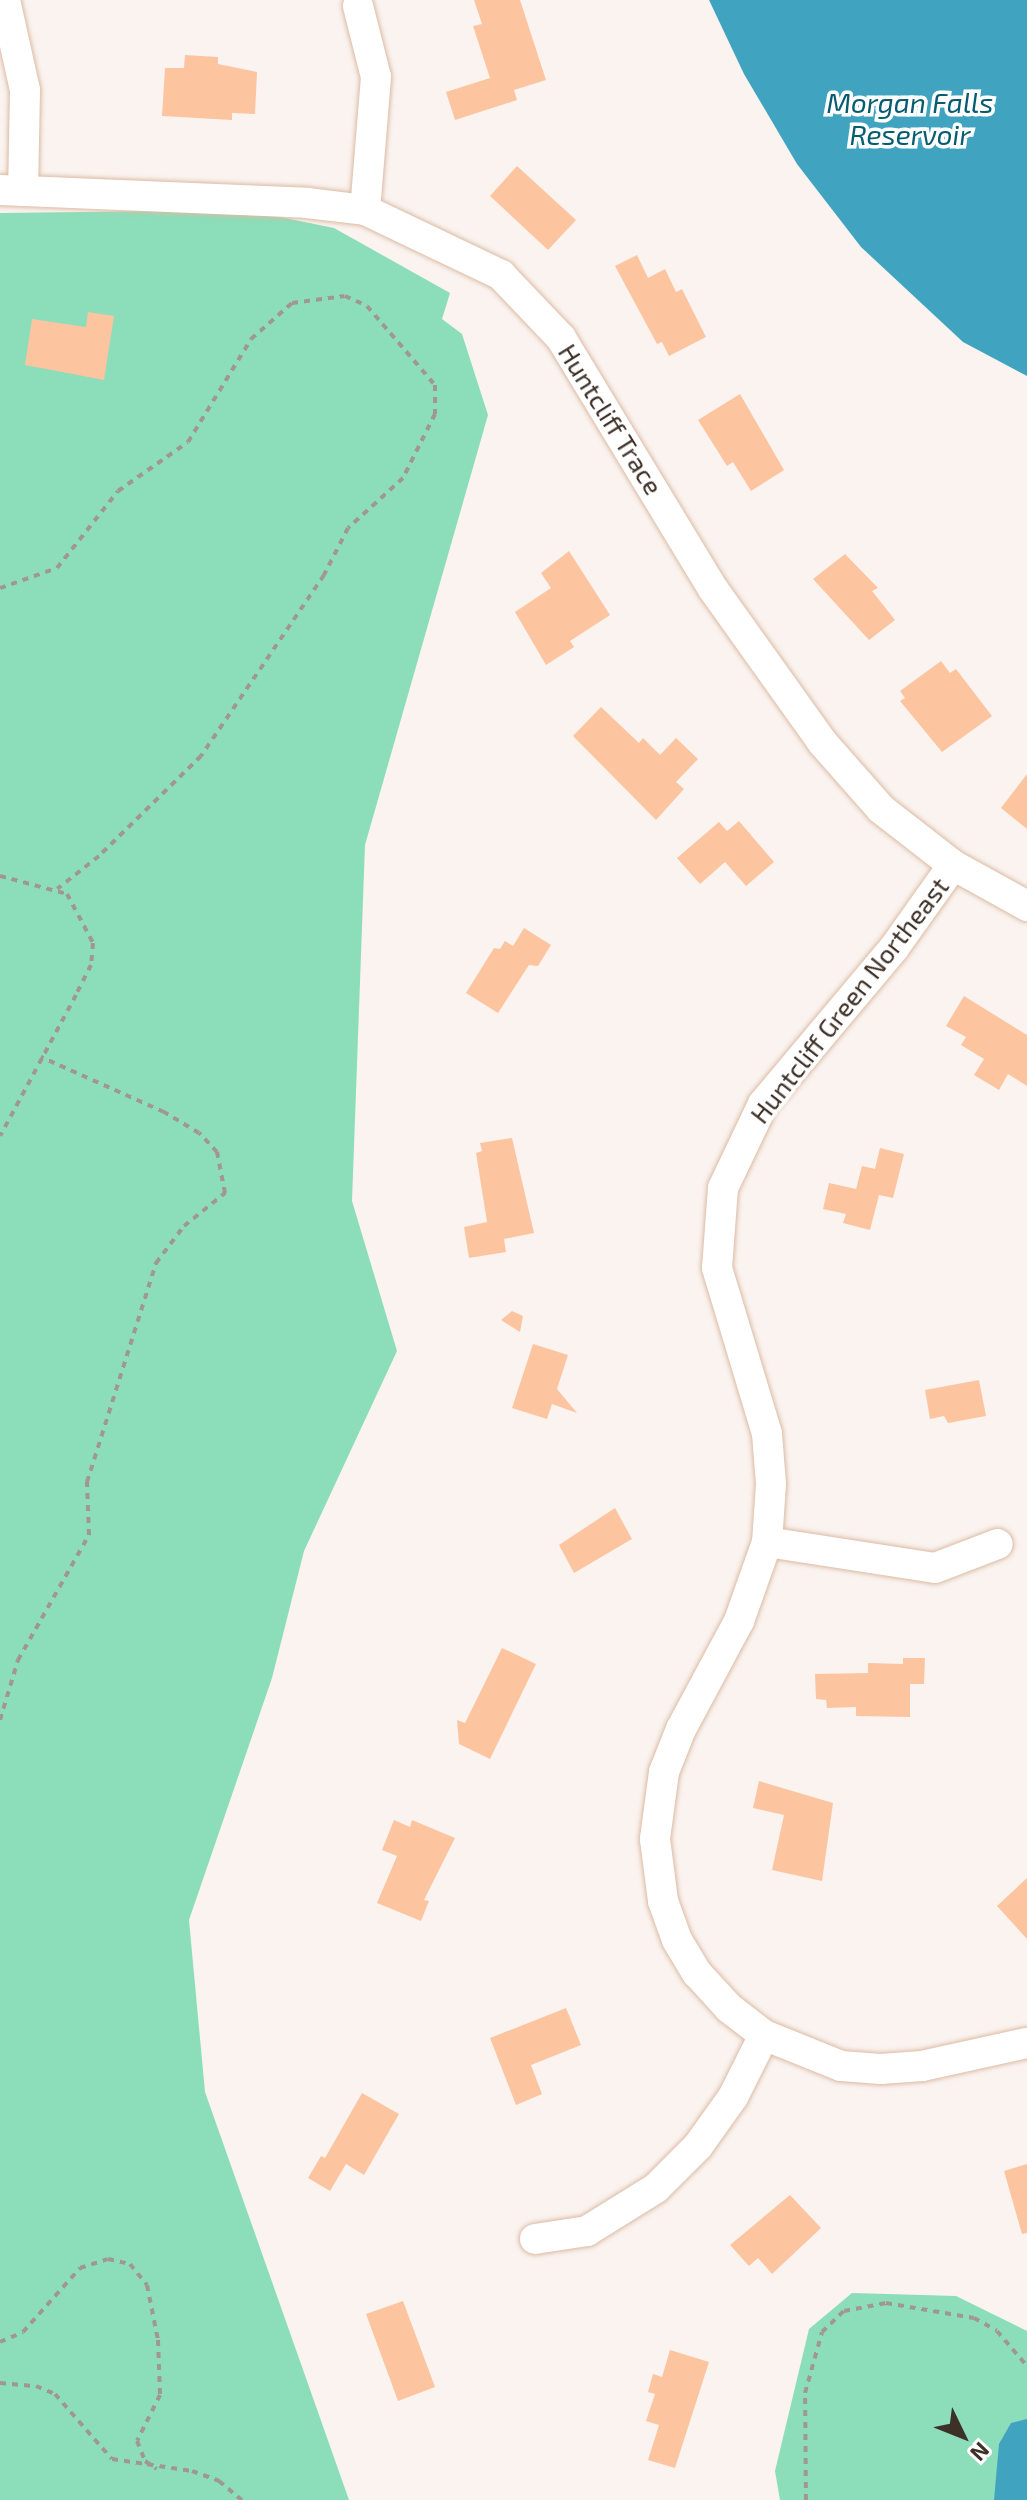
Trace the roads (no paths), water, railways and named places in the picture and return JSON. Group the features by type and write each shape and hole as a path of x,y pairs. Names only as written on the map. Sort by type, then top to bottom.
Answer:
{"street":[{"path":"5,0 25,90 12,191"},
{"path":"358,6 376,77 365,210"},
{"name":"Huntcliff Trace","path":"12,191 307,203 365,210 501,275 561,338 601,396 713,589 822,742 881,809 953,865 1027,906"},
{"name":"Huntcliff Green Northeast","path":"953,865 894,948 763,1104 723,1188 717,1268 767,1434 771,1484 767,1542 739,1621 681,1729 664,1772 655,1839 663,1901 677,1940 707,1985 764,2035 804,2056 841,2066 881,2069 922,2066 1027,2043"},
{"path":"767,1542 935,1568 998,1544"},
{"path":"535,2239 587,2231 656,2188 698,2146 733,2097 764,2035"}],"water":[{"name":"Morgan Falls Reservoir","path":"709,0 1027,0 1027,376 963,342 861,247 797,164 744,74"},
{"path":"1027,2419 1027,2500 994,2500 999,2444 1011,2423"}]}
